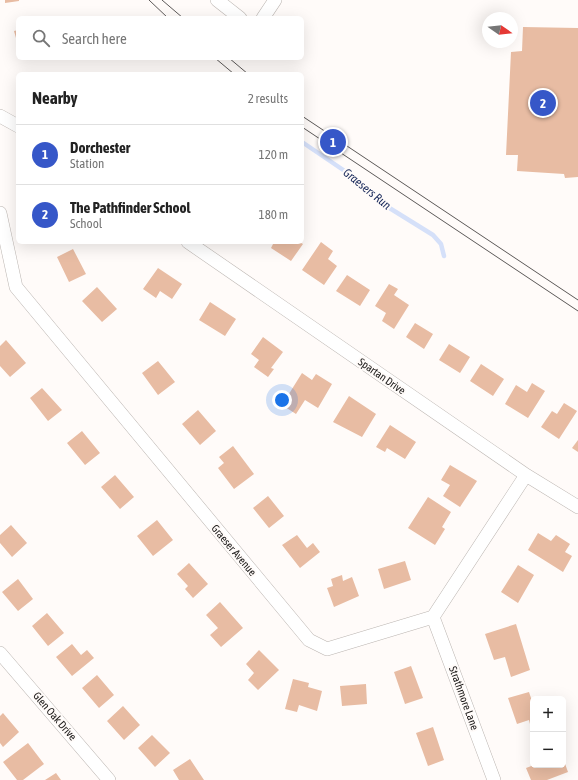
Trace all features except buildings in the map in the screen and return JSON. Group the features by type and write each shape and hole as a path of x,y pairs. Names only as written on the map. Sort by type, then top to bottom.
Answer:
{"street":[{"path":"217,0 237,16"},
{"path":"264,16 275,0"},
{"path":"0,116 16,125"},
{"name":"Graeser Avenue","path":"0,213 16,287 310,640 327,649 434,617"},
{"name":"Spartan Drive","path":"191,244 526,475 578,507"},
{"path":"434,617 526,475"},
{"name":"Strathmore Lane","path":"434,617 494,780"},
{"name":"Glen Oak Drive","path":"0,653 109,780"}],"waterway":[{"name":"Graesers Run","path":"304,143 358,180 383,204 433,235 441,244 444,256"}],"tram line":[{"path":"149,0 166,16"},
{"path":"162,0 181,16"},
{"path":"217,60 232,72"},
{"path":"231,60 246,72"},
{"path":"304,117 578,300"},
{"path":"304,128 578,311"}],"place":[{"name":"The Pathfinder School","path":"543,103"},
{"name":"Dorchester","path":"333,142"}]}
